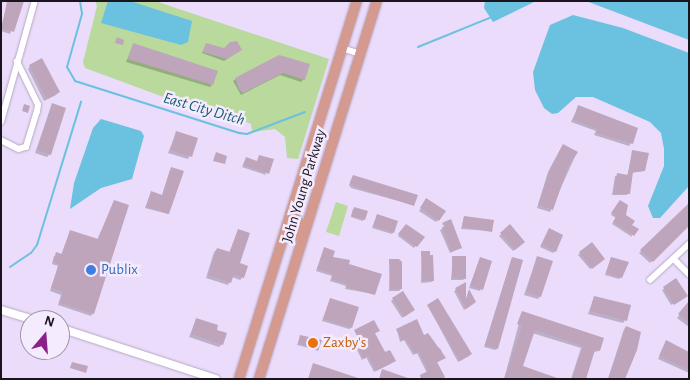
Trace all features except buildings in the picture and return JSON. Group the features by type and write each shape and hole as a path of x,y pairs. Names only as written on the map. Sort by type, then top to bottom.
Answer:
{"highway":[{"name":"John Young Parkway","path":"239,379 357,1"},
{"name":"John Young Parkway","path":"259,379 377,1"},
{"path":"291,212 300,225 302,244"}],"street":[{"path":"1,122 34,4"},
{"path":"342,48 361,54"},
{"path":"1,140 19,149 26,147 37,112 38,105 18,62"},
{"path":"650,280 689,244"},
{"path":"674,259 689,274"},
{"path":"1,310 20,316"},
{"path":"70,331 216,379"}],"green space":[{"path":"95,1 155,1 329,59 298,159 287,158 285,137 275,129 252,132 251,124 234,117 169,99 85,68 83,62 97,6"},
{"path":"336,202 348,206 339,236 326,232"}],"water":[{"path":"108,1 130,1 192,21 188,42 181,45 101,23"},
{"path":"485,1 536,1 493,22 484,8"},
{"path":"586,1 689,1 689,40"},
{"path":"573,15 623,28 689,53 689,186 660,218 653,218 648,206 664,166 664,149 661,133 650,122 593,97 576,97 558,113 552,114 544,108 535,90 533,72 550,25"},
{"path":"101,119 141,131 144,136 132,179 101,188 70,209 74,183 93,128"}],"waterway":[{"name":"East City Ditch","path":"80,1 82,14 67,67 75,81 239,133 247,134 305,112"},
{"name":"East City Ditch","path":"418,47 492,17"},
{"name":"East City Ditch","path":"10,267 31,253 37,245 81,102"}],"place":[{"name":"Publix","path":"91,270"},
{"name":"Zaxby's","path":"313,343"}]}
